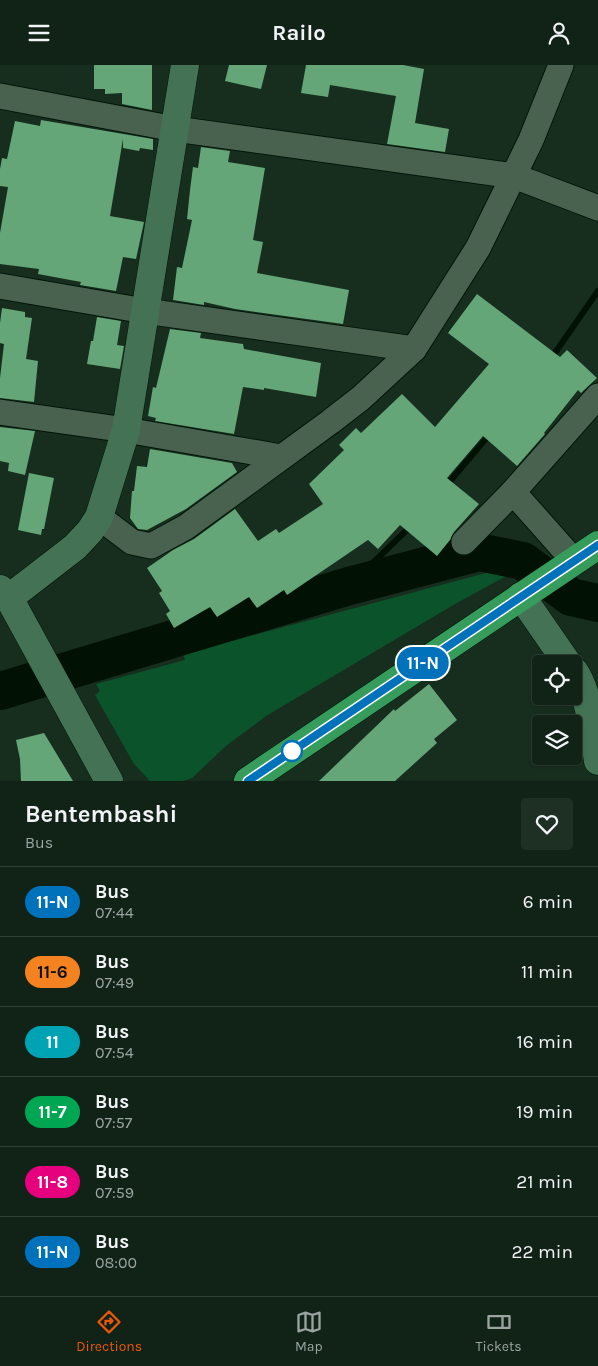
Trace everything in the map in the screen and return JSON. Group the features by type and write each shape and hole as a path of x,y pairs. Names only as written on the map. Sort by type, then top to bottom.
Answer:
{"highway":[{"path":"248,781 529,591 585,557"}],"street":[{"path":"108,781 42,659 4,594 75,547 90,531 99,517 126,431 185,65"},
{"path":"99,517 132,542 151,546 186,527 361,398 414,349 478,248 531,139 561,65"},
{"path":"1,102 175,129 514,176 598,208"},
{"path":"0,286 146,311 414,349"},
{"path":"464,542 513,492 598,396"},
{"path":"0,412 281,457"},
{"path":"513,492 585,557"},
{"path":"529,591 563,655"},
{"path":"582,687 590,716 598,761"},
{"path":"597,781 598,771"}],"green space":[{"path":"501,569 512,573 455,604 266,716 227,745 192,778 183,781 150,781 134,764 95,695 100,691 96,684 185,660 183,654"}],"building":[{"path":"94,65 152,65 152,110 122,104 122,93 105,94 105,89 94,89"},
{"path":"229,65 267,65 261,89 225,81"},
{"path":"306,65 403,65 424,69 415,123 449,129 445,152 387,144 396,96 330,85 328,97 301,93"},
{"path":"41,120 153,139 153,150 140,148 139,151 123,148 123,139 110,216 144,222 136,259 123,257 116,291 80,285 81,282 38,274 39,269 0,264 0,233 8,187 0,186 2,158 7,159 15,121 40,126"},
{"path":"201,147 230,151 228,162 265,168 253,240 263,242 257,273 349,290 343,324 235,309 204,302 204,305 173,300 177,267 182,268 192,220 187,219 190,190 193,167 198,168"},
{"path":"477,294 560,357 567,350 597,378 581,393 578,390 545,434 517,466 483,436 447,478 479,504 454,532 437,556 400,525 378,549 368,540 287,595 284,590 257,608 249,597 217,617 210,607 174,628 166,614 170,611 159,593 162,591 147,568 173,550 194,539 235,509 258,541 276,529 279,533 323,504 309,484 344,450 339,445 356,428 361,433 402,394 435,427 489,364 448,333"},
{"path":"2,308 25,312 25,317 32,318 26,359 38,361 34,402 0,398 4,344 0,343"},
{"path":"97,317 121,321 117,345 124,346 120,369 87,364"},
{"path":"170,329 201,333 200,338 243,344 244,349 321,363 316,397 264,388 264,390 243,387 234,434 155,421 156,418 148,416 153,387 156,388"},
{"path":"0,427 35,431 25,475 8,471 9,463 0,461"},
{"path":"150,449 232,463 237,472 186,509 147,530 138,529 130,518 132,491 134,491 137,466 147,467"},
{"path":"29,473 54,478 44,529 42,529 41,535 18,530"},
{"path":"429,684 457,720 434,739 437,743 395,781 319,781 394,709 395,711"},
{"path":"44,733 73,781 21,781 20,759 16,740"}],"waterway":[{"path":"550,360 598,291"},
{"path":"445,487 490,434"},
{"path":"349,586 412,525"},
{"path":"0,691 349,586 479,552 523,561 571,597 598,603"}],"bus line":[{"name":"11-N","path":"248,781 598,545"}]}
